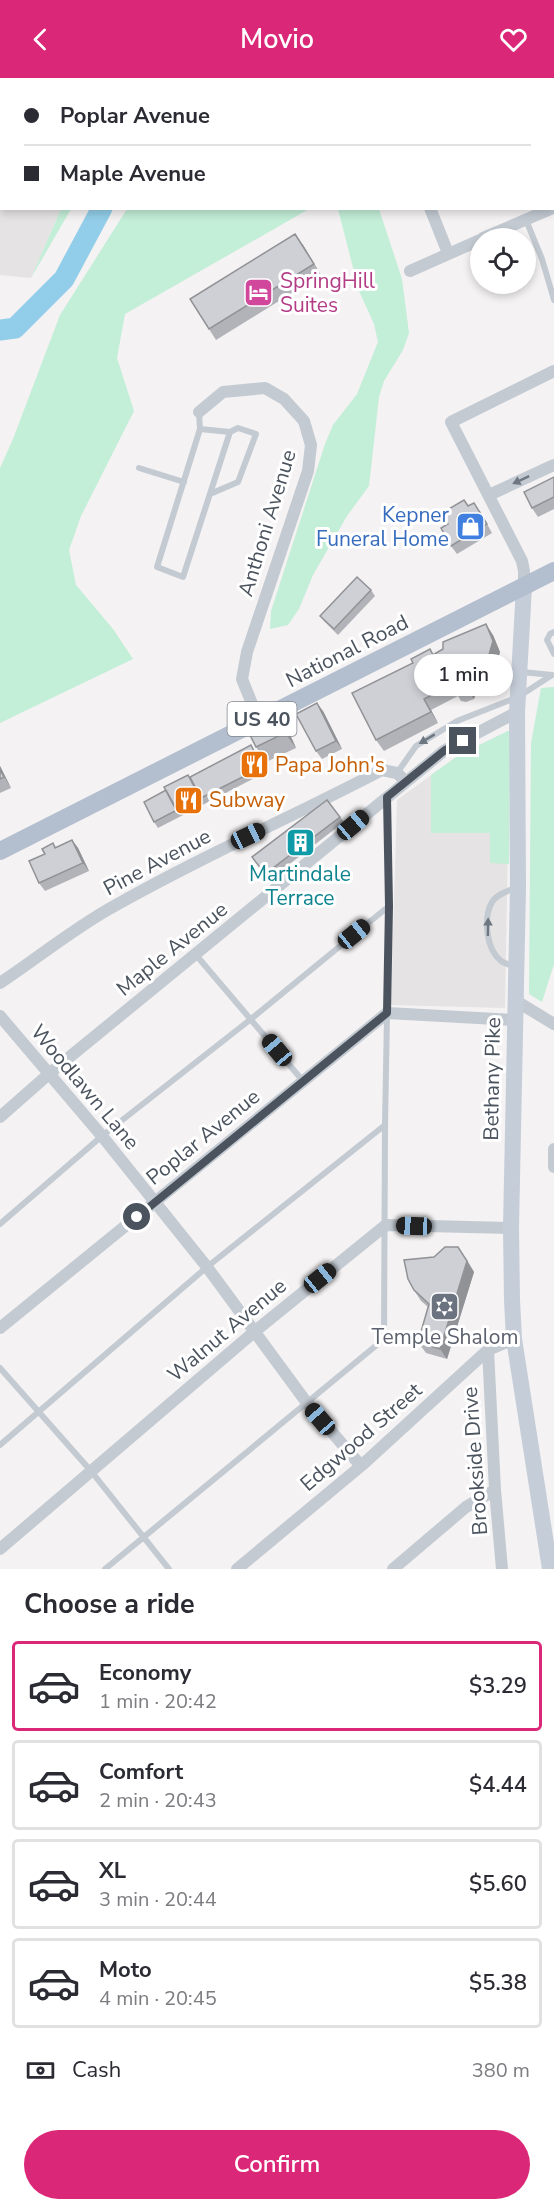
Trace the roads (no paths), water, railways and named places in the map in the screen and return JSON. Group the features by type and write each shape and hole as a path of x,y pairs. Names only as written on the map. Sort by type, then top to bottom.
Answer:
{"main road":[{"name":"National Road","path":"0,851 554,571"},
{"name":"Bethany Pike","path":"524,587 518,705 517,968 511,1228 514,1339 550,1569"}],"street":[{"path":"431,210 448,253"},
{"path":"507,228 549,210"},
{"path":"410,270 470,244"},
{"path":"524,587 522,561 452,422 554,371"},
{"name":"Anthoni Avenue","path":"199,412 223,392 265,388 284,399 304,421 311,445 308,471 247,652 242,680 259,721"},
{"path":"489,495 554,465"},
{"name":"Maple Avenue","path":"0,1117 387,797 401,778 518,705"},
{"name":"Pine Avenue","path":"0,983 108,909 248,836 382,770 401,778"},
{"path":"516,1001 554,1024"},
{"path":"387,1013 516,1020"},
{"name":"Poplar Avenue","path":"0,1328 387,1013"},
{"name":"Woodlawn Lane","path":"0,1016 102,1136 207,1267 307,1403 361,1466"},
{"path":"554,1149 554,1167"},
{"path":"386,1225 511,1228"},
{"name":"Walnut Avenue","path":"0,1549 254,1332 386,1225"},
{"name":"Edgwood Street","path":"237,1569 361,1466 488,1350 514,1339"},
{"name":"Brookside Drive","path":"488,1350 495,1490 502,1569"},
{"path":"393,1569 466,1506 495,1490"}],"lane":[{"path":"526,220 542,259 554,300"},
{"path":"199,412 200,429 157,567 183,577 230,432"},
{"path":"200,429 230,432 238,428 256,434 238,482 210,494"},
{"path":"139,468 184,482"},
{"path":"554,632 547,640 554,652"},
{"path":"519,672 553,675"},
{"path":"401,778 416,746 457,721 518,705 553,675"},
{"path":"105,1569 384,1339 389,906 387,797"},
{"path":"517,968 501,961 492,951 488,938 488,914 492,902 500,894 518,886"},
{"path":"0,1224 102,1136 251,1019 389,906"},
{"path":"196,955 303,1081"},
{"path":"0,1445 207,1267 385,1125"},
{"path":"0,1368 91,1471 169,1569"}],"waterway":[{"path":"0,330 15,328 64,279 101,210"}],"place":[{"name":"SpringHill Suites","path":"259,293"},
{"name":"Kepner Funeral Home","path":"470,527"},
{"name":"Papa John's","path":"254,765"},
{"name":"Subway","path":"188,800"},
{"name":"Martindale Terrace","path":"300,843"},
{"name":"Temple Shalom","path":"445,1306"}]}
